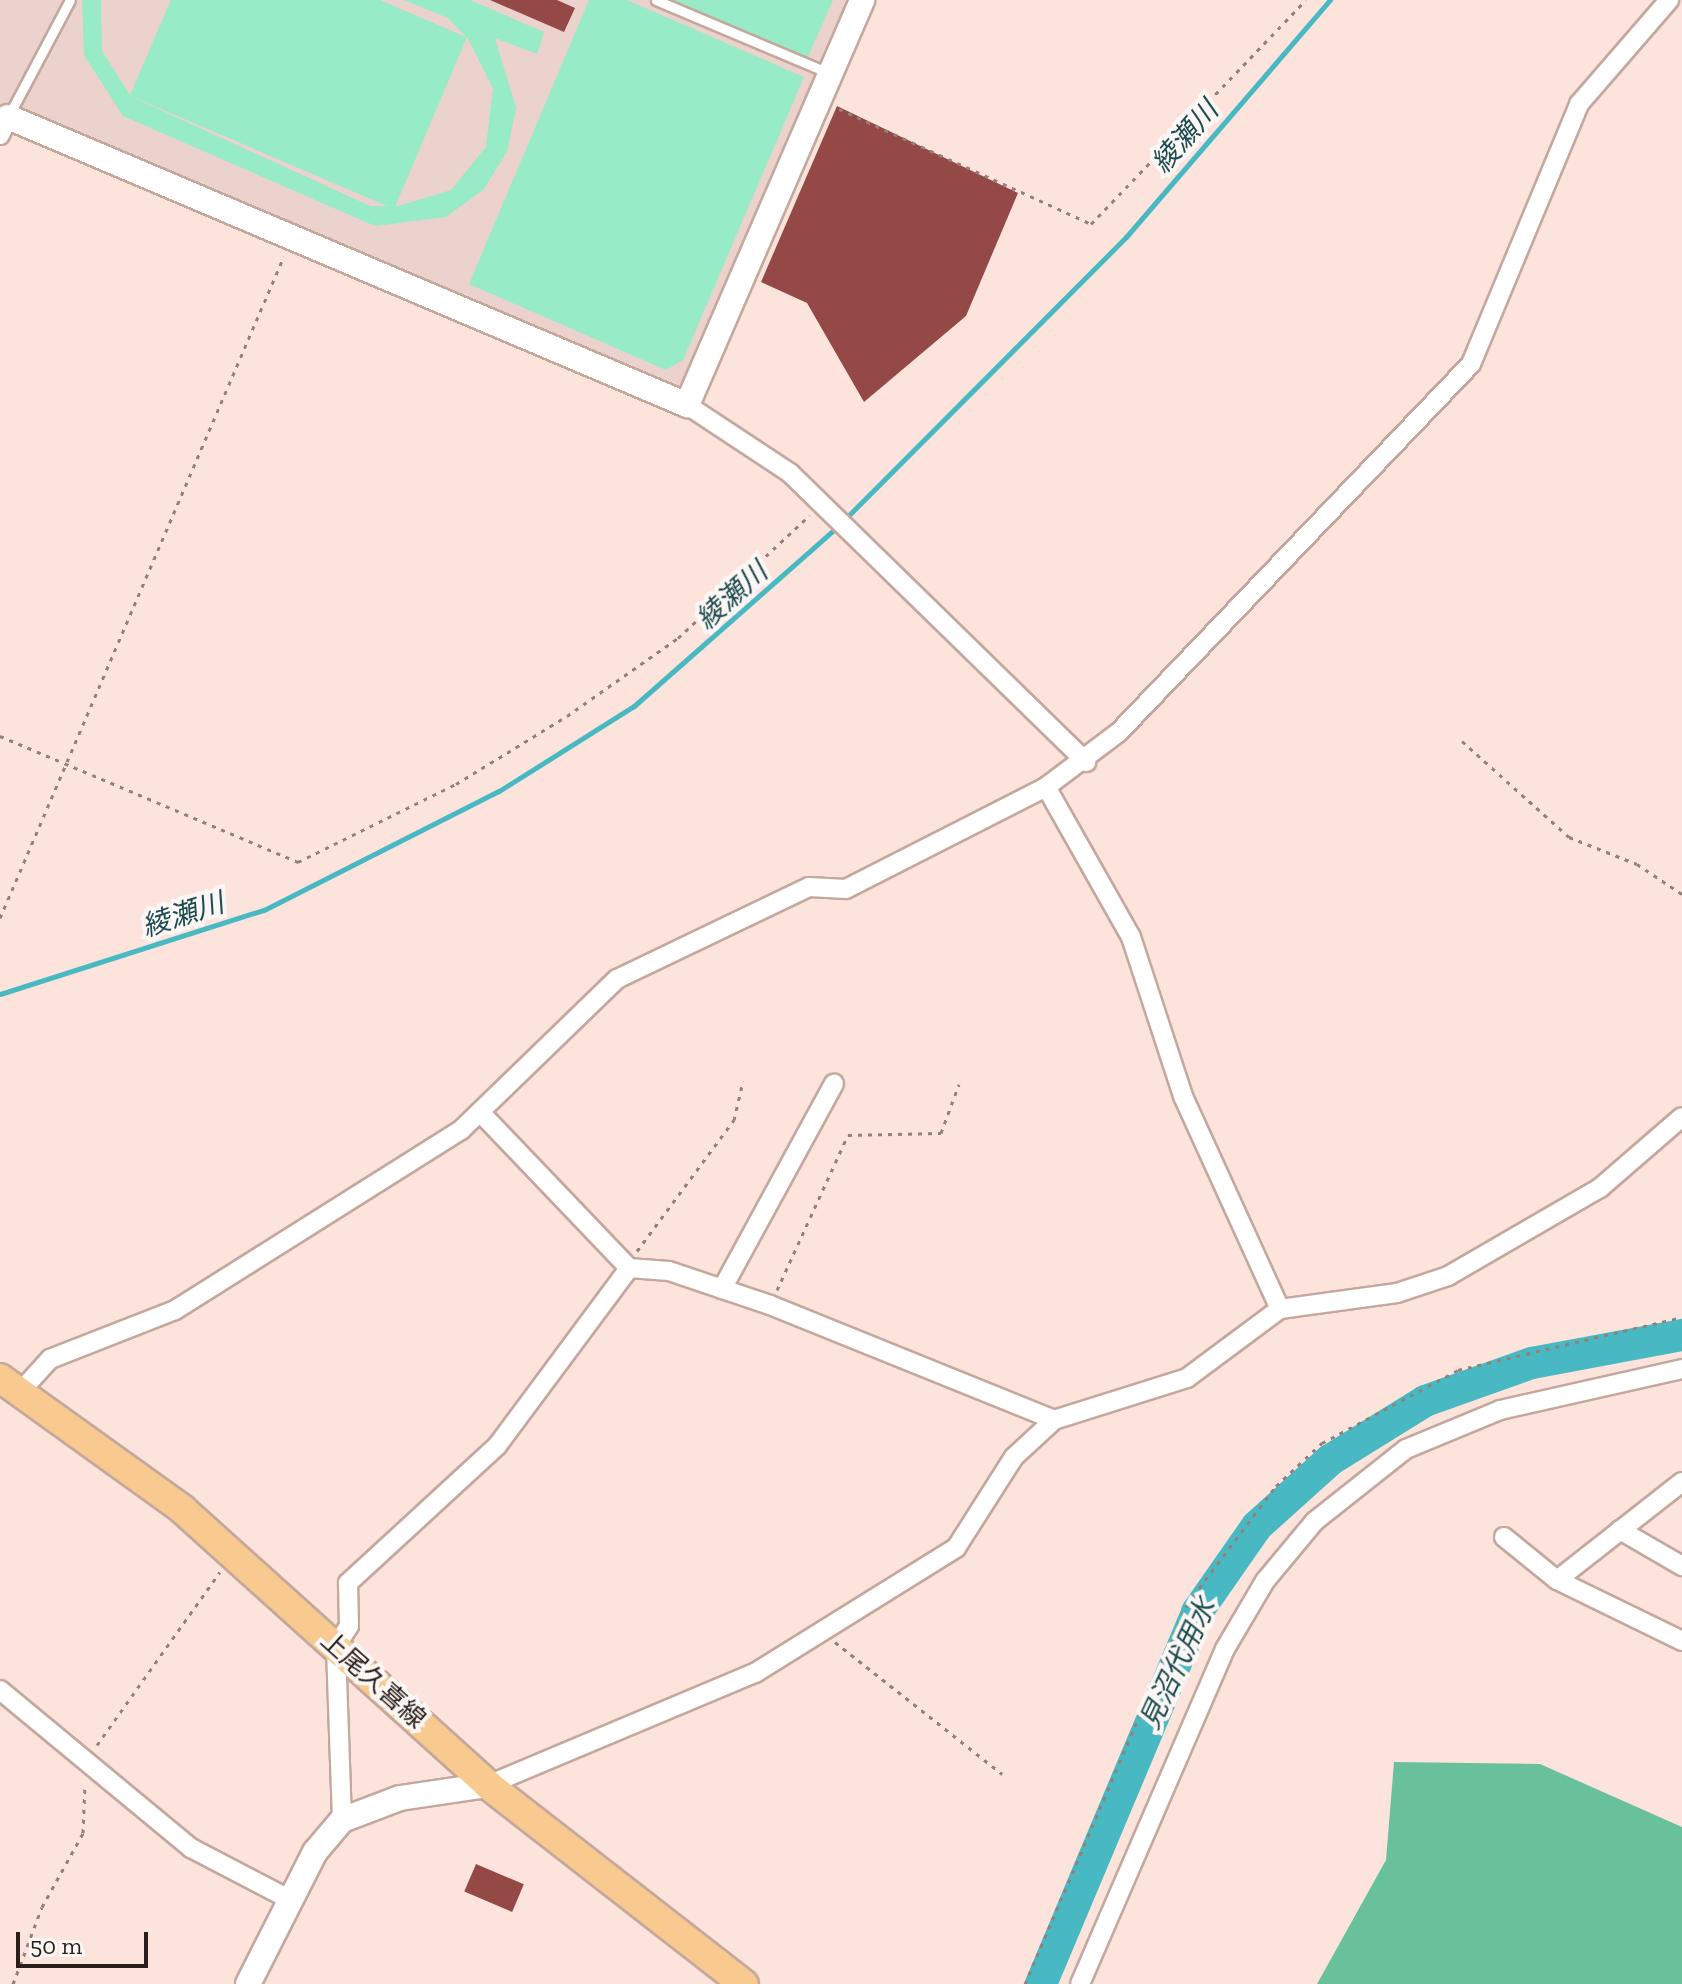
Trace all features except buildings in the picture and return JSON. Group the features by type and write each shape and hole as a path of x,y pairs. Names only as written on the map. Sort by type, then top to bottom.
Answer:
{"main road":[{"name":"上尾久喜線","path":"10,1385 182,1509 488,1785 744,1984"}],"street":[{"path":"687,405 862,0"},
{"path":"10,1385 50,1359 175,1310 481,1113 536,1052 617,979 654,958 809,887 846,889 1046,787 1086,762 1471,364 1579,104 1669,0"},
{"path":"4,126 293,239 687,405 790,473 1086,762"},
{"path":"1046,787 1131,937 1183,1096 1280,1309"},
{"path":"722,1289 834,1084"},
{"path":"481,1113 579,1221 628,1263 770,1305 1054,1420"},
{"path":"342,1820 400,1798 488,1785 755,1673 956,1548 1014,1457 1054,1420 1187,1378 1280,1309 1397,1293 1448,1276 1600,1188 1682,1117"},
{"path":"248,1984 291,1900 342,1820 336,1646 349,1626 348,1583 497,1446 628,1263"},
{"path":"1080,1984 1225,1649 1265,1581 1315,1521 1406,1449 1500,1410 1682,1369"},
{"path":"1557,1580 1679,1488"},
{"path":"1620,1530 1682,1566"},
{"path":"1504,1537 1557,1580 1682,1641"},
{"path":"0,1690 191,1848 291,1900"}],"lane":[{"path":"4,126 70,0"},
{"path":"656,0 829,73"}],"path":[{"path":"819,99 1091,224 1306,0"},
{"path":"0,918 293,239"},
{"path":"0,736 298,862 456,784 579,709 678,638 821,504"},
{"path":"1462,741 1569,837 1637,864 1682,894"},
{"path":"628,1263 734,1120 743,1081"},
{"path":"770,1305 848,1135 941,1133 959,1084"},
{"path":"823,1633 1002,1774"}],"shaded area":[{"path":"0,0 849,0 684,382 670,389 7,103 0,117"}],"green space":[{"path":"82,0 101,0 102,51 130,95 171,0 380,0 466,37 448,18 404,0 470,0 544,32 537,54 495,38 516,108 507,152 483,190 446,217 375,226 123,116 84,55","holes":["467,37 493,88 486,147 451,190 395,207","133,97 387,206 370,206"]},
{"path":"589,0 627,0 804,77 683,360 666,370 469,284"},
{"path":"671,0 833,0 807,59"},
{"path":"1394,1762 1540,1764 1682,1827 1682,1984 1317,1984 1386,1860"}],"waterway":[{"name":"綾瀬川","path":"845,519 1126,237 1330,0"},
{"name":"綾瀬川","path":"0,994 264,910 499,791 634,706 838,526"},
{"name":"見沼代用水","path":"1041,1984 1197,1612 1257,1526 1330,1460 1425,1401 1532,1363 1682,1335"}]}
